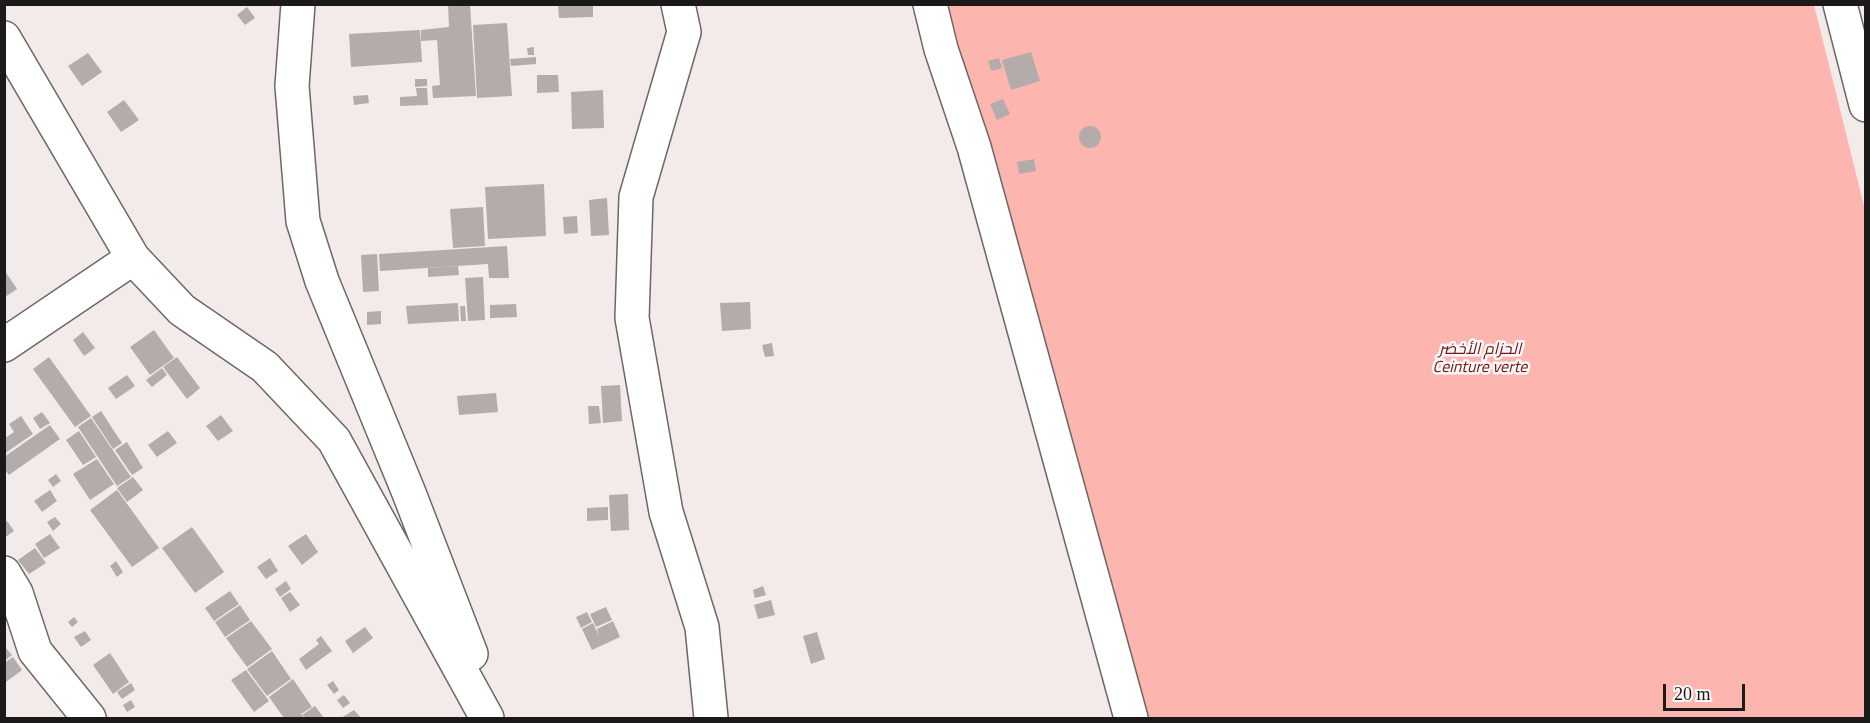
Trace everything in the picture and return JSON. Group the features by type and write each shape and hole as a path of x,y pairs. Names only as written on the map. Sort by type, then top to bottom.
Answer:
{"street":[{"path":"298,4 292,86 303,220 322,281 409,493 494,718"},
{"path":"678,4 684,32 636,197 632,318 666,512 702,627 711,718"},
{"path":"930,4 941,48 974,147 1131,718"},
{"path":"1840,4 1866,105"},
{"path":"4,38 133,258 182,310 265,367 334,440 488,718"},
{"path":"4,345 133,258"},
{"path":"4,573 16,593 35,651 89,718"}],"green space":[{"name":"الحزام الأخضر Ceinture verte","path":"942,5 1814,5 1865,210 1865,718 1140,718"}],"building":[{"path":"448,4 470,4 476,96 433,98 432,86 440,85 437,40 421,41 421,30 449,27"},
{"path":"558,4 593,4 593,17 559,18"},
{"path":"247,7 255,18 245,25 237,15"},
{"path":"507,23 512,96 477,98 473,25"},
{"path":"420,30 422,62 351,67 349,34"},
{"path":"534,47 534,55 528,55 527,48"},
{"path":"1031,52 1040,81 1011,90 1002,60"},
{"path":"88,53 102,72 82,86 68,66"},
{"path":"536,57 536,64 511,66 510,59"},
{"path":"999,58 1002,68 991,71 988,61"},
{"path":"537,75 558,75 559,92 537,93"},
{"path":"415,79 427,79 427,86 415,87"},
{"path":"416,88 427,88 428,105 400,106 400,97 417,96"},
{"path":"603,90 604,128 572,129 571,92"},
{"path":"368,95 369,103 354,105 353,96"},
{"path":"1003,99 1010,114 997,120 990,104"},
{"path":"124,100 139,120 121,132 107,112"},
{"path":"1090,126 1100,133 1101,137 1094,147 1090,148 1080,141 1079,137 1086,127"},
{"path":"1034,159 1036,171 1019,174 1017,162"},
{"path":"544,184 546,236 488,239 485,187"},
{"path":"607,198 609,235 591,236 589,200"},
{"path":"483,207 485,246 453,248 450,209"},
{"path":"577,216 578,233 564,234 563,217"},
{"path":"507,246 509,278 489,278 488,264 380,271 379,254"},
{"path":"377,254 379,291 363,292 361,255"},
{"path":"458,266 459,275 428,277 428,268"},
{"path":"5,271 17,289 5,297"},
{"path":"483,277 485,320 468,321 465,278"},
{"path":"750,302 751,329 722,331 720,303"},
{"path":"458,303 459,321 408,324 406,306"},
{"path":"516,304 517,317 490,318 490,305"},
{"path":"460,306 465,306 466,321 461,321"},
{"path":"381,311 381,324 367,325 367,312"},
{"path":"154,330 174,358 150,375 130,347"},
{"path":"83,332 95,348 84,356 73,340"},
{"path":"772,343 774,356 765,357 762,345"},
{"path":"49,357 91,416 75,427 33,369"},
{"path":"177,357 200,388 187,399 163,367"},
{"path":"162,368 167,375 152,387 146,380"},
{"path":"127,375 135,386 116,399 108,388"},
{"path":"620,385 622,421 603,423 601,386"},
{"path":"496,393 498,412 459,415 457,396"},
{"path":"588,406 599,406 601,423 589,424"},
{"path":"101,411 122,443 113,449 92,417"},
{"path":"42,412 50,423 40,429 33,418"},
{"path":"221,415 233,431 218,441 206,426"},
{"path":"21,416 33,434 4,454 4,439 14,432 9,424"},
{"path":"91,418 131,477 117,486 78,427"},
{"path":"50,425 60,439 9,475 4,469 4,457"},
{"path":"79,431 96,457 83,465 66,440"},
{"path":"168,431 177,443 157,457 148,445"},
{"path":"127,442 143,468 132,475 115,450"},
{"path":"97,459 114,484 90,500 73,474"},
{"path":"56,474 61,481 53,487 48,480"},
{"path":"133,477 143,490 127,502 117,488"},
{"path":"50,490 57,501 42,512 34,501"},
{"path":"117,490 159,548 132,567 90,510"},
{"path":"628,494 629,530 611,531 609,495"},
{"path":"608,507 608,520 587,521 587,508"},
{"path":"55,517 61,524 53,531 47,522"},
{"path":"7,521 14,531 4,538 4,522"},
{"path":"192,527 224,572 195,593 162,548"},
{"path":"50,534 60,548 44,558 35,544"},
{"path":"306,534 318,552 302,565 288,546"},
{"path":"35,548 46,563 29,574 18,560"},
{"path":"270,558 278,571 266,579 257,567"},
{"path":"116,561 123,572 117,577 110,566"},
{"path":"286,581 291,589 280,597 275,589"},
{"path":"763,586 766,595 755,598 753,590"},
{"path":"230,591 239,604 214,621 205,608"},
{"path":"290,592 300,605 290,612 281,598"},
{"path":"771,600 775,615 758,619 754,605"},
{"path":"240,605 250,620 225,637 215,622"},
{"path":"606,607 612,620 596,627 590,614"},
{"path":"587,612 592,622 581,628 576,617"},
{"path":"74,617 78,622 72,627 68,622"},
{"path":"251,621 272,649 247,667 226,638"},
{"path":"613,621 620,637 592,650 582,629 593,623 599,636 597,629"},
{"path":"365,627 373,638 353,653 345,641"},
{"path":"85,631 91,640 81,647 74,637"},
{"path":"817,632 825,659 811,664 803,636"},
{"path":"321,636 332,651 306,670 299,659 319,644 316,640"},
{"path":"4,646 12,655 4,661"},
{"path":"272,651 291,679 267,696 247,669"},
{"path":"110,653 129,682 113,694 93,665"},
{"path":"13,657 22,670 6,682 4,663"},
{"path":"246,670 269,701 254,712 231,680"},
{"path":"293,679 312,707 301,714 303,717 284,718 269,697"},
{"path":"333,681 339,690 334,694 327,685"},
{"path":"131,683 135,690 122,699 117,692"},
{"path":"344,695 350,703 343,708 337,700"},
{"path":"131,700 135,707 127,712 123,705"},
{"path":"315,706 324,718 305,718 302,715"},
{"path":"354,710 361,718 341,718"}]}
